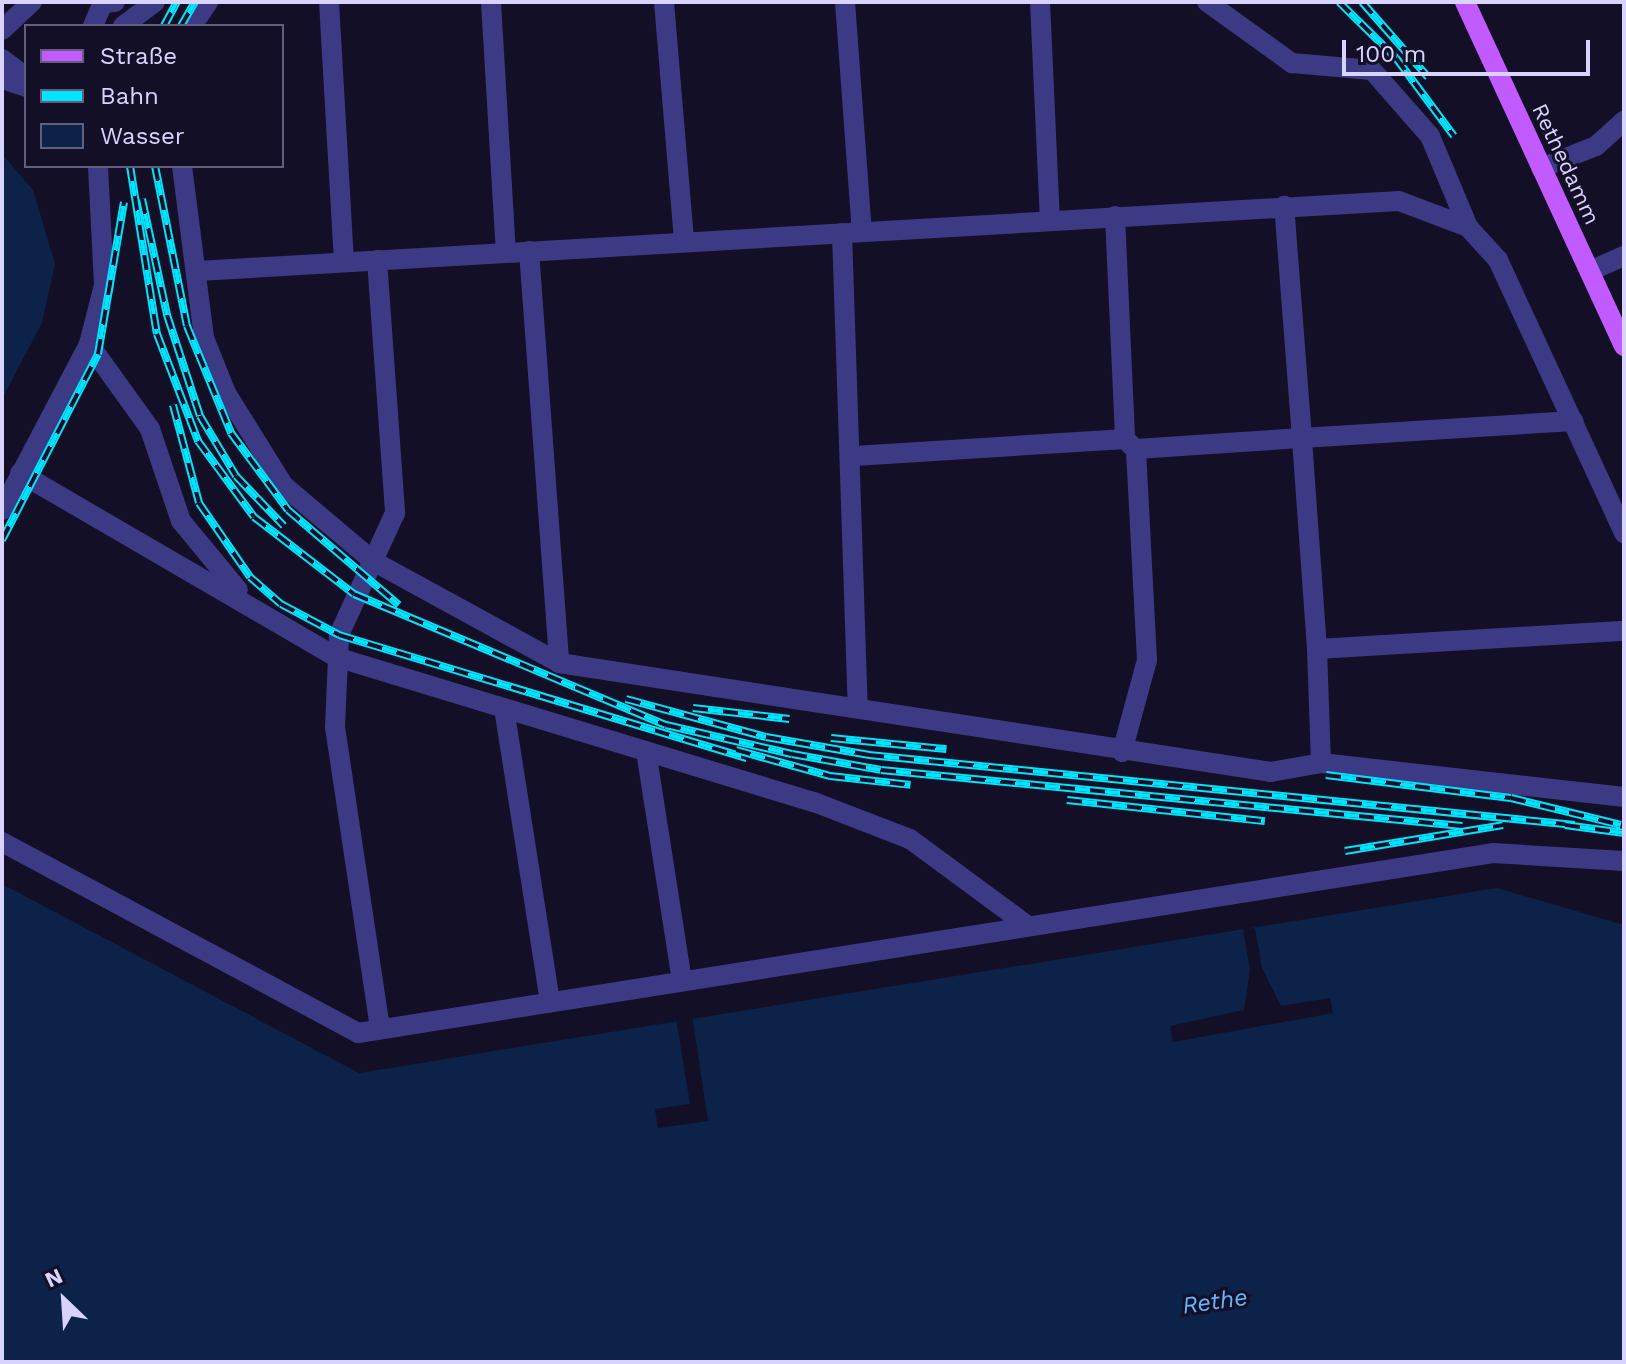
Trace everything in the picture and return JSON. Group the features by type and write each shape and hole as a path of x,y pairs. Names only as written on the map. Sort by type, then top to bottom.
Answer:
{"main road":[{"name":"Rethedamm","path":"1465,2 1624,346"}],"lane":[{"path":"2,30 32,2"},
{"path":"94,24 103,3 115,2"},
{"path":"126,24 155,2"},
{"path":"193,24 208,2"},
{"path":"329,2 344,262"},
{"path":"491,2 506,253"},
{"path":"664,2 684,242"},
{"path":"845,2 852,232 858,703"},
{"path":"1040,2 1050,220"},
{"path":"1207,2 1292,63 1372,70 1430,136 1468,227 1518,294 1624,533"},
{"path":"2,59 24,76"},
{"path":"2,79 24,86"},
{"path":"1541,168 1596,146 1624,121"},
{"path":"2,510 89,344 104,285 98,168"},
{"path":"182,168 198,271 204,338 250,437 284,486 373,561 559,663 858,703 1122,752 1271,772 1321,763 1624,797"},
{"path":"198,271 1399,201 1468,227"},
{"path":"1284,206 1317,649 1321,763"},
{"path":"1115,216 1147,660 1122,752"},
{"path":"529,251 559,663"},
{"path":"1590,271 1624,256"},
{"path":"377,260 395,513 354,594 336,657 335,727 380,1029"},
{"path":"89,344 150,429 181,521 244,598"},
{"path":"854,456 1302,438 1573,421"},
{"path":"20,473 244,598 336,657 646,751 910,839 1028,926"},
{"path":"1317,649 1624,631"},
{"path":"504,708 550,1002"},
{"path":"646,751 682,981"},
{"path":"2,842 358,1033 1493,853 1624,861"}],"water":[{"path":"2,154 33,190 55,264 42,323 2,399"},
{"name":"Rethe","path":"2,884 359,1073 1497,888 1624,925 1624,1362 2,1362"}],"pier":[{"path":"1255,928 1262,968 1281,1006 1330,998 1333,1013 1173,1042 1170,1026 1244,1010 1250,970 1243,929"},
{"path":"692,1015 708,1121 658,1128 655,1109 690,1104 676,1018"}],"railway":[{"path":"165,24 177,2"},
{"path":"182,24 195,2"},
{"path":"1339,2 1396,58 1454,136"},
{"path":"1362,2 1428,77"},
{"path":"130,168 157,334 198,441 254,517 354,594 666,725 792,754 881,770 1462,826"},
{"path":"155,168 187,326 231,433 288,510 399,605"},
{"path":"142,199 167,315 200,416 236,476 284,526"},
{"path":"2,540 98,354 124,202"},
{"path":"173,405 199,503 250,577 281,604 339,635 747,758"},
{"path":"626,699 766,737 869,755 1575,825"},
{"path":"693,708 789,719"},
{"path":"831,738 946,749"},
{"path":"736,750 830,776 911,785"},
{"path":"1326,775 1511,798 1621,825"},
{"path":"1067,800 1265,821"},
{"path":"1345,851 1503,825"},
{"path":"1565,825 1624,833"}]}
